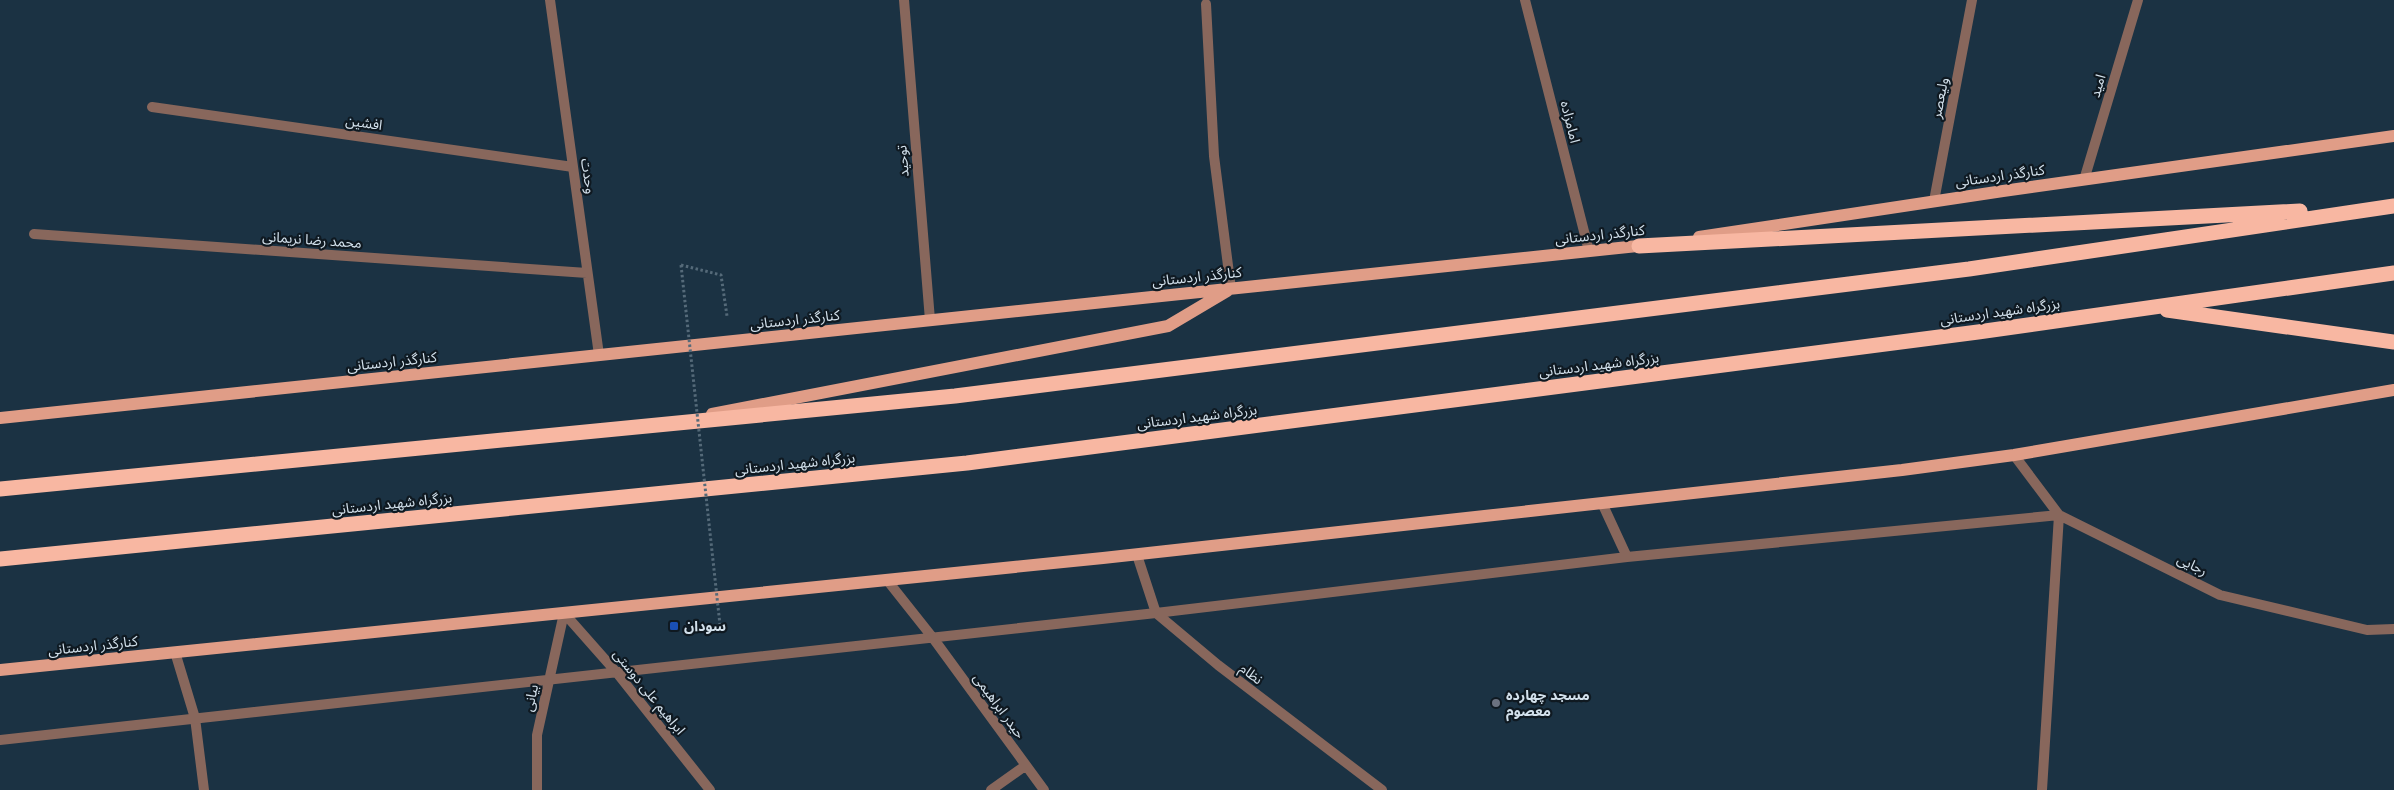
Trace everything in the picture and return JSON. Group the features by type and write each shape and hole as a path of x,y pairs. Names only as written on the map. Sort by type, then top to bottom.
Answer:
{"highway":[{"path":"1639,246 2394,206"},
{"path":"0,489 955,396 1940,272 2394,206"},
{"name":"بزرگراه شهید اردستانی","path":"0,559 967,463 2148,308 2394,273"},
{"path":"2148,308 2394,342"}],"main road":[{"name":"کنارگذر اردستانی","path":"0,418 1639,246 1934,201 2394,136"},
{"path":"650,426 1168,326 1231,289"},
{"name":"کنارگذر اردستانی","path":"0,670 1137,554 1902,470 2014,455 2394,390"}],"street":[{"name":"وحدت","path":"550,0 599,356"},
{"name":"توحید","path":"904,0 930,320"},
{"name":"امامزاده","path":"1525,0 1589,251"},
{"name":"ولیعصر","path":"1934,201 1972,0"},
{"name":"امید","path":"2084,180 2138,0"},
{"path":"1206,4 1214,156 1231,289"},
{"name":"افشین","path":"152,106 573,168"},
{"name":"محمد رضا نریمانی","path":"34,234 587,273"},
{"name":"رجایی","path":"2014,455 2059,515 2220,595 2367,630 2394,629"},
{"path":"1602,503 1627,557"},
{"path":"0,740 1156,613 1627,557 2059,515 2042,790"},
{"path":"1137,554 1156,613"},
{"name":"حیدر ابراهیمی","path":"886,580 933,638 1044,790"},
{"name":"ابراهیم علی دوستی","path":"564,613 617,672 710,790"},
{"name":"بیانی","path":"537,790 537,735 564,613"},
{"name":"نظام","path":"1156,613 1218,665 1382,790"},
{"path":"175,652 195,718 204,790"},
{"path":"991,790 1025,766"}],"path":[{"path":"720,624 681,265 721,275 731,341"}],"place":[{"name":"سودان","path":"674,626"},
{"name":"مسجد چهارده معصوم","path":"1496,703"}]}
